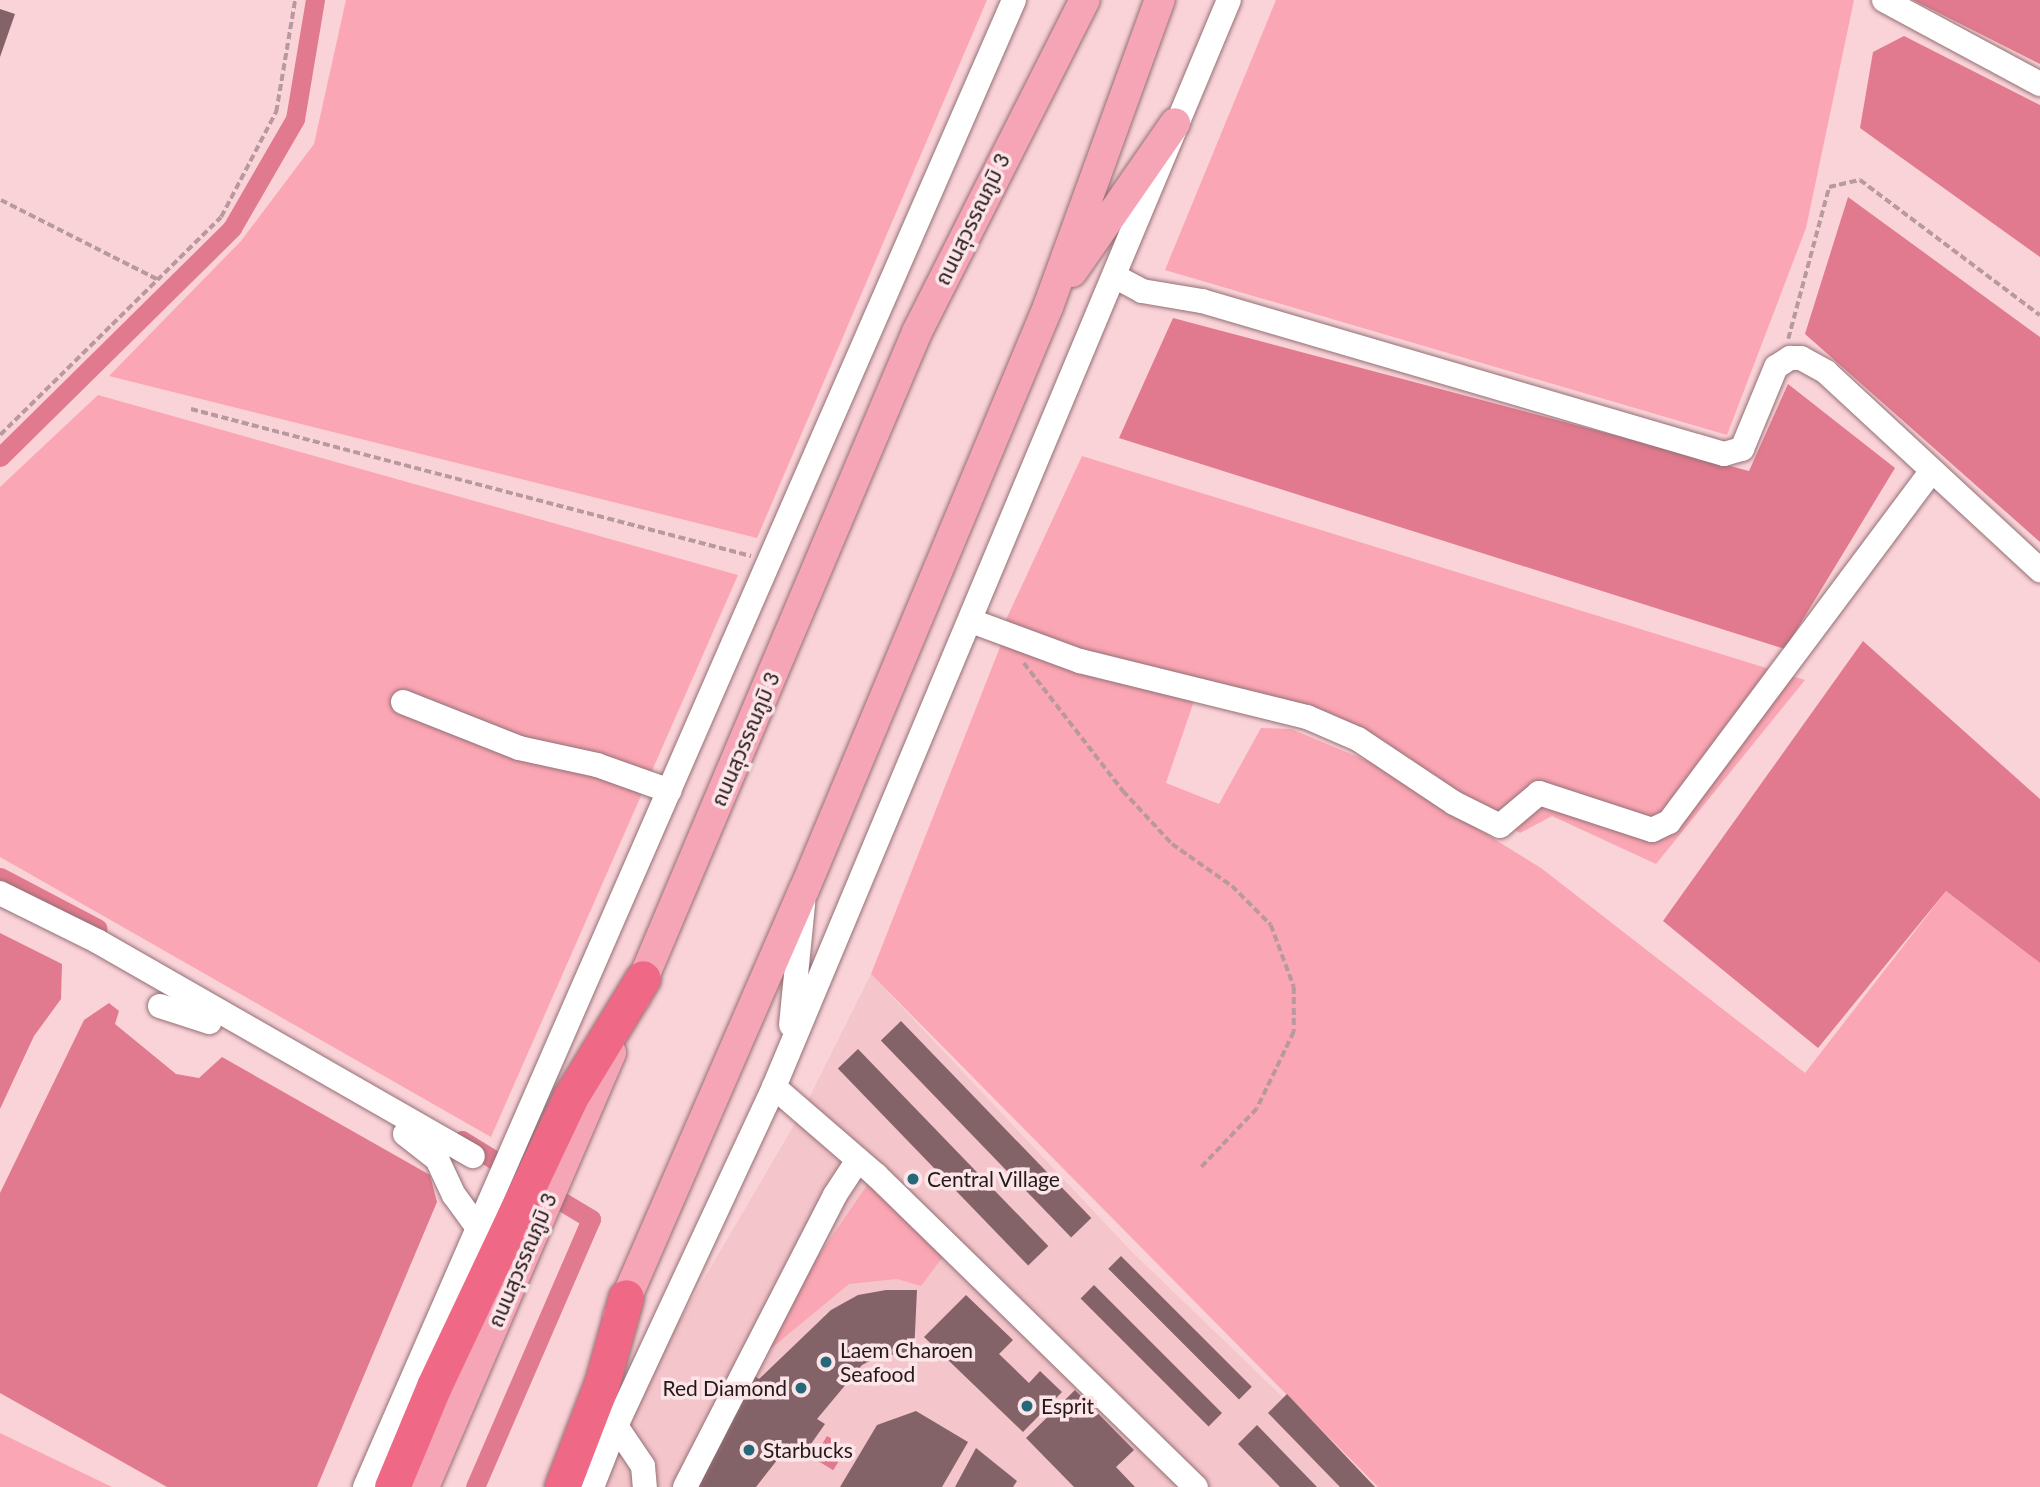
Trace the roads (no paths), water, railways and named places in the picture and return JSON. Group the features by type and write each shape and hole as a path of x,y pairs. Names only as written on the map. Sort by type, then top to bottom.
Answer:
{"highway":[{"path":"392,1487 434,1386 540,1158 593,1057 643,978"},
{"path":"562,1487 602,1383 626,1297"}],"main road":[{"name":"ถนนสุวรรณภูมิ 3","path":"643,978 917,332 1084,0"},
{"path":"544,1487 804,890 1048,307 1160,0"},
{"path":"1048,307 1175,122"},
{"name":"ถนนสุวรรณภูมิ 3","path":"424,1487 514,1213"}],"street":[{"path":"540,1158 670,791 1014,0"},
{"path":"592,1487 615,1426 774,1087 1116,277 1175,122 1229,0"},
{"path":"1884,0 2040,84"},
{"path":"1116,277 1142,291 1202,301 1724,454 1742,449 1782,361 1801,358 1812,361 2040,570"},
{"path":"971,621 1080,661 1307,717 1358,739 1454,803 1500,825 1539,793 1652,830 1669,822 1932,470"},
{"path":"403,702 519,748 597,765 670,791"},
{"path":"789,1049 804,890"},
{"path":"0,892 97,941 473,1156"},
{"path":"160,1006 197,1015 419,1142 437,1159 454,1195 478,1228"},
{"path":"774,1087 858,1160 1196,1487"},
{"path":"685,1487 835,1195 858,1160"},
{"path":"365,1487 478,1228 514,1213"},
{"path":"615,1426 643,1466 645,1487"}],"waterway":[{"path":"0,457 232,228 295,119 315,0"},
{"path":"0,877 97,928"},
{"path":"462,1140 517,1174"},
{"path":"475,1487 591,1219 543,1190"}],"place":[{"name":"Central Village","path":"913,1179"},
{"name":"Laem Charoen Seafood","path":"826,1362"},
{"name":"Red Diamond","path":"801,1388"},
{"name":"Esprit","path":"1027,1406"},
{"name":"Starbucks","path":"749,1450"}]}
